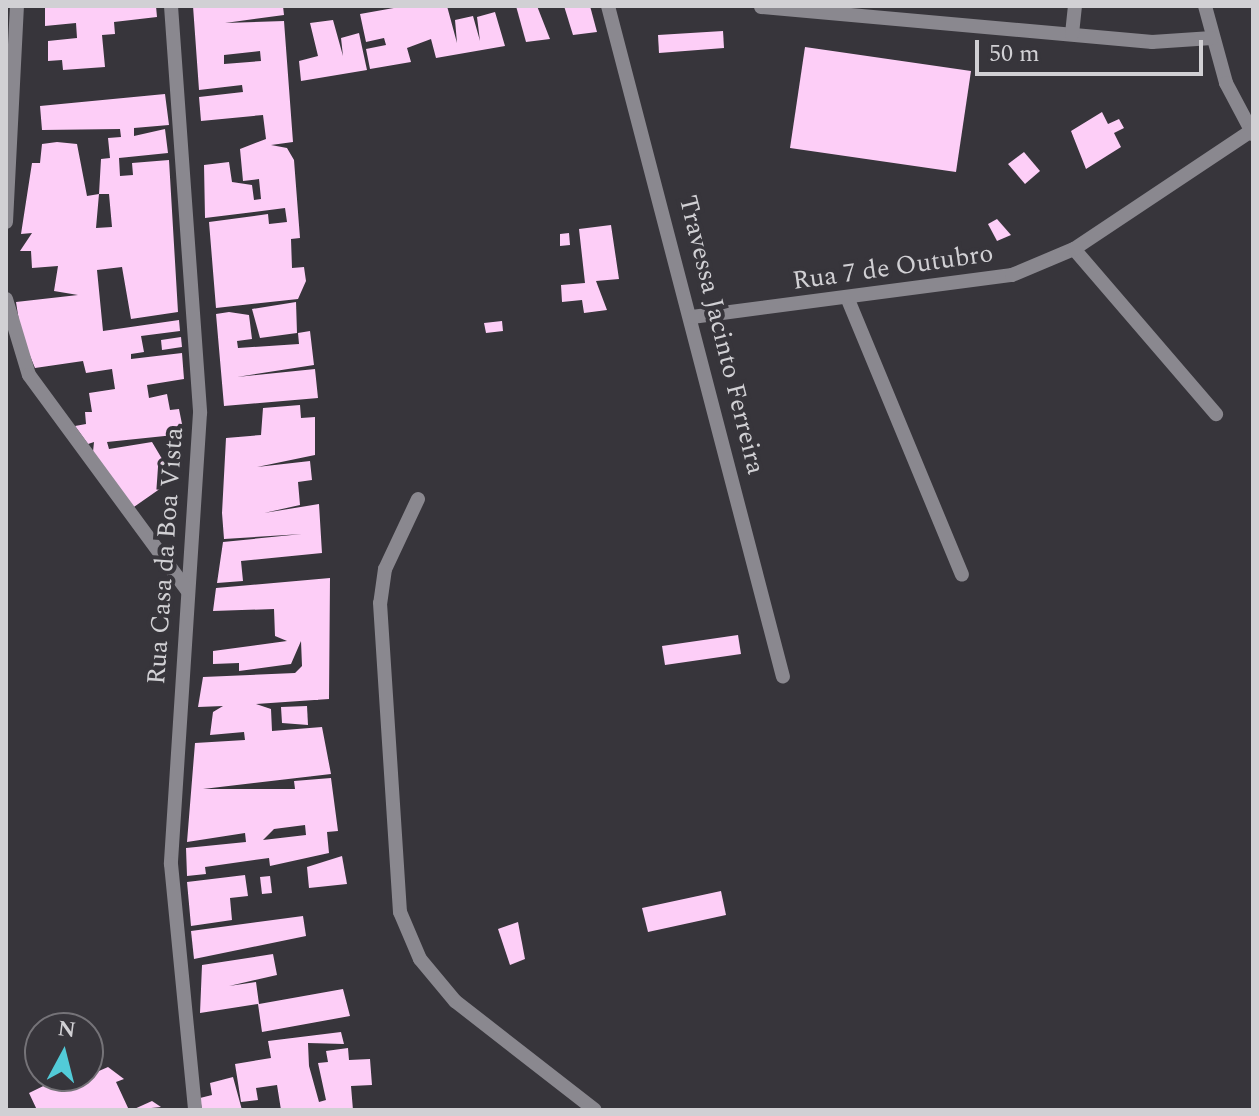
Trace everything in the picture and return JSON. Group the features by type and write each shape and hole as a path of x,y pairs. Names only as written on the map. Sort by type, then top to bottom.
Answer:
{"street":[{"path":"6,222 17,6"},
{"name":"Rua Casa da Boa Vista","path":"171,6 200,413 171,864 195,1109"},
{"name":"Travessa Jacinto Ferreira","path":"608,6 692,317 783,677"},
{"path":"1072,34 1075,6"},
{"path":"1205,6 1212,38 1252,132"},
{"path":"761,7 928,13 1072,34 1175,42 1212,38"},
{"name":"Rua 7 de Outubro","path":"692,317 849,302 1012,275 1074,249 1252,132"},
{"path":"1074,249 1216,414"},
{"path":"6,299 29,375 187,590"},
{"path":"849,302 962,575"},
{"path":"418,499 385,569 380,603 400,912 420,959 455,1001 595,1110"}],"building":[{"path":"156,6 157,17 114,22 115,34 102,35 105,67 63,70 62,60 48,61 48,41 77,38 76,23 45,26 45,7"},
{"path":"193,6 283,6 284,15 225,23 284,21 293,142 271,145 287,148 294,160 300,238 291,239 292,268 304,267 306,281 298,299 216,308 209,222 268,214 269,224 287,222 285,208 205,218 204,165 229,162 232,182 252,185 254,200 261,199 259,179 243,181 240,149 266,139 263,115 201,121 199,97 243,92 242,85 199,90","holes":["260,51 261,61 224,64 224,55"]},
{"path":"405,6 447,6 457,43 455,20 473,16 480,41 477,17 495,12 505,46 436,58 431,39 407,48 411,62 370,69 366,49 386,45 384,38 366,42 360,14"},
{"path":"516,6 537,6 550,39 526,42"},
{"path":"564,6 590,6 597,32 573,35"},
{"path":"333,20 343,56 341,38 359,33 367,70 301,81 299,61 318,56 310,23"},
{"path":"723,31 724,48 659,53 658,35"},
{"path":"805,47 971,71 956,172 790,148"},
{"path":"165,94 169,125 134,128 134,136 165,129 168,153 119,158 120,176 133,175 132,163 169,160 178,312 131,319 122,267 97,270 103,331 179,320 180,331 141,336 144,352 131,354 131,359 182,353 184,379 147,385 149,398 167,394 170,410 179,409 184,434 107,442 109,449 152,442 174,479 131,509 93,452 94,442 88,444 75,426 86,424 85,412 92,412 89,393 115,389 112,369 86,373 83,361 35,368 21,334 16,302 78,295 54,291 58,266 32,268 31,251 20,251 32,233 21,234 32,163 40,163 42,144 77,144 87,196 99,194 101,159 110,158 108,138 121,137 120,129 42,130 40,106","holes":["99,194 109,194 112,227 96,228"]},
{"path":"1102,112 1108,124 1119,119 1124,128 1114,133 1121,147 1086,169 1071,131"},
{"path":"1024,152 1040,171 1025,184 1008,164"},
{"path":"997,219 1011,235 997,241 988,224"},
{"path":"611,225 619,279 596,281 607,310 584,313 582,300 562,302 561,285 585,283 579,229"},
{"path":"569,233 570,245 560,246 560,234"},
{"path":"296,302 297,333 260,338 252,309"},
{"path":"216,314 249,315 252,339 237,341 238,348 299,344 298,333 310,331 314,365 237,377 315,369 318,398 224,406"},
{"path":"502,321 503,331 486,333 484,323"},
{"path":"181,337 182,347 162,350 161,340"},
{"path":"300,405 301,418 315,417 315,455 257,467 310,461 312,480 298,482 300,505 264,513 319,504 322,553 241,561 243,581 217,583 223,542 302,534 224,539 222,513 226,438 261,435 263,408"},
{"path":"330,578 329,699 256,704 271,709 272,731 322,727 331,774 203,789 295,789 294,781 331,778 338,831 327,832 329,853 270,866 269,858 205,867 206,874 187,876 186,848 246,842 245,833 187,842 195,743 245,740 244,732 210,735 213,712 223,706 198,707 203,677 295,673 302,666 301,641 291,664 239,671 239,663 213,664 213,651 287,641 275,636 274,609 213,611 216,588","holes":["305,825 306,835 263,840 274,829"]},
{"path":"738,635 741,654 665,665 662,646"},
{"path":"307,706 308,725 282,723 281,707"},
{"path":"342,856 347,884 309,888 307,867"},
{"path":"245,875 248,896 230,898 232,920 191,926 187,882"},
{"path":"270,876 272,893 262,894 260,877"},
{"path":"721,891 726,915 648,932 642,908"},
{"path":"303,916 306,936 194,959 191,931"},
{"path":"518,922 525,959 510,965 498,929"},
{"path":"273,954 277,975 229,986 256,982 259,1004 343,989 350,1016 262,1032 258,1004 200,1013 202,965"},
{"path":"341,1032 344,1044 308,1043 309,1066 319,1102 326,1100 318,1063 328,1062 326,1051 348,1048 349,1060 370,1059 372,1085 351,1086 353,1110 281,1110 277,1085 256,1088 258,1100 241,1102 235,1064 271,1058 268,1041"},
{"path":"108,1067 124,1079 116,1082 129,1110 37,1110 29,1093 104,1092 104,1069"},
{"path":"233,1077 242,1110 202,1110 200,1098 212,1095 210,1083"},
{"path":"152,1101 161,1107 132,1110"}]}
